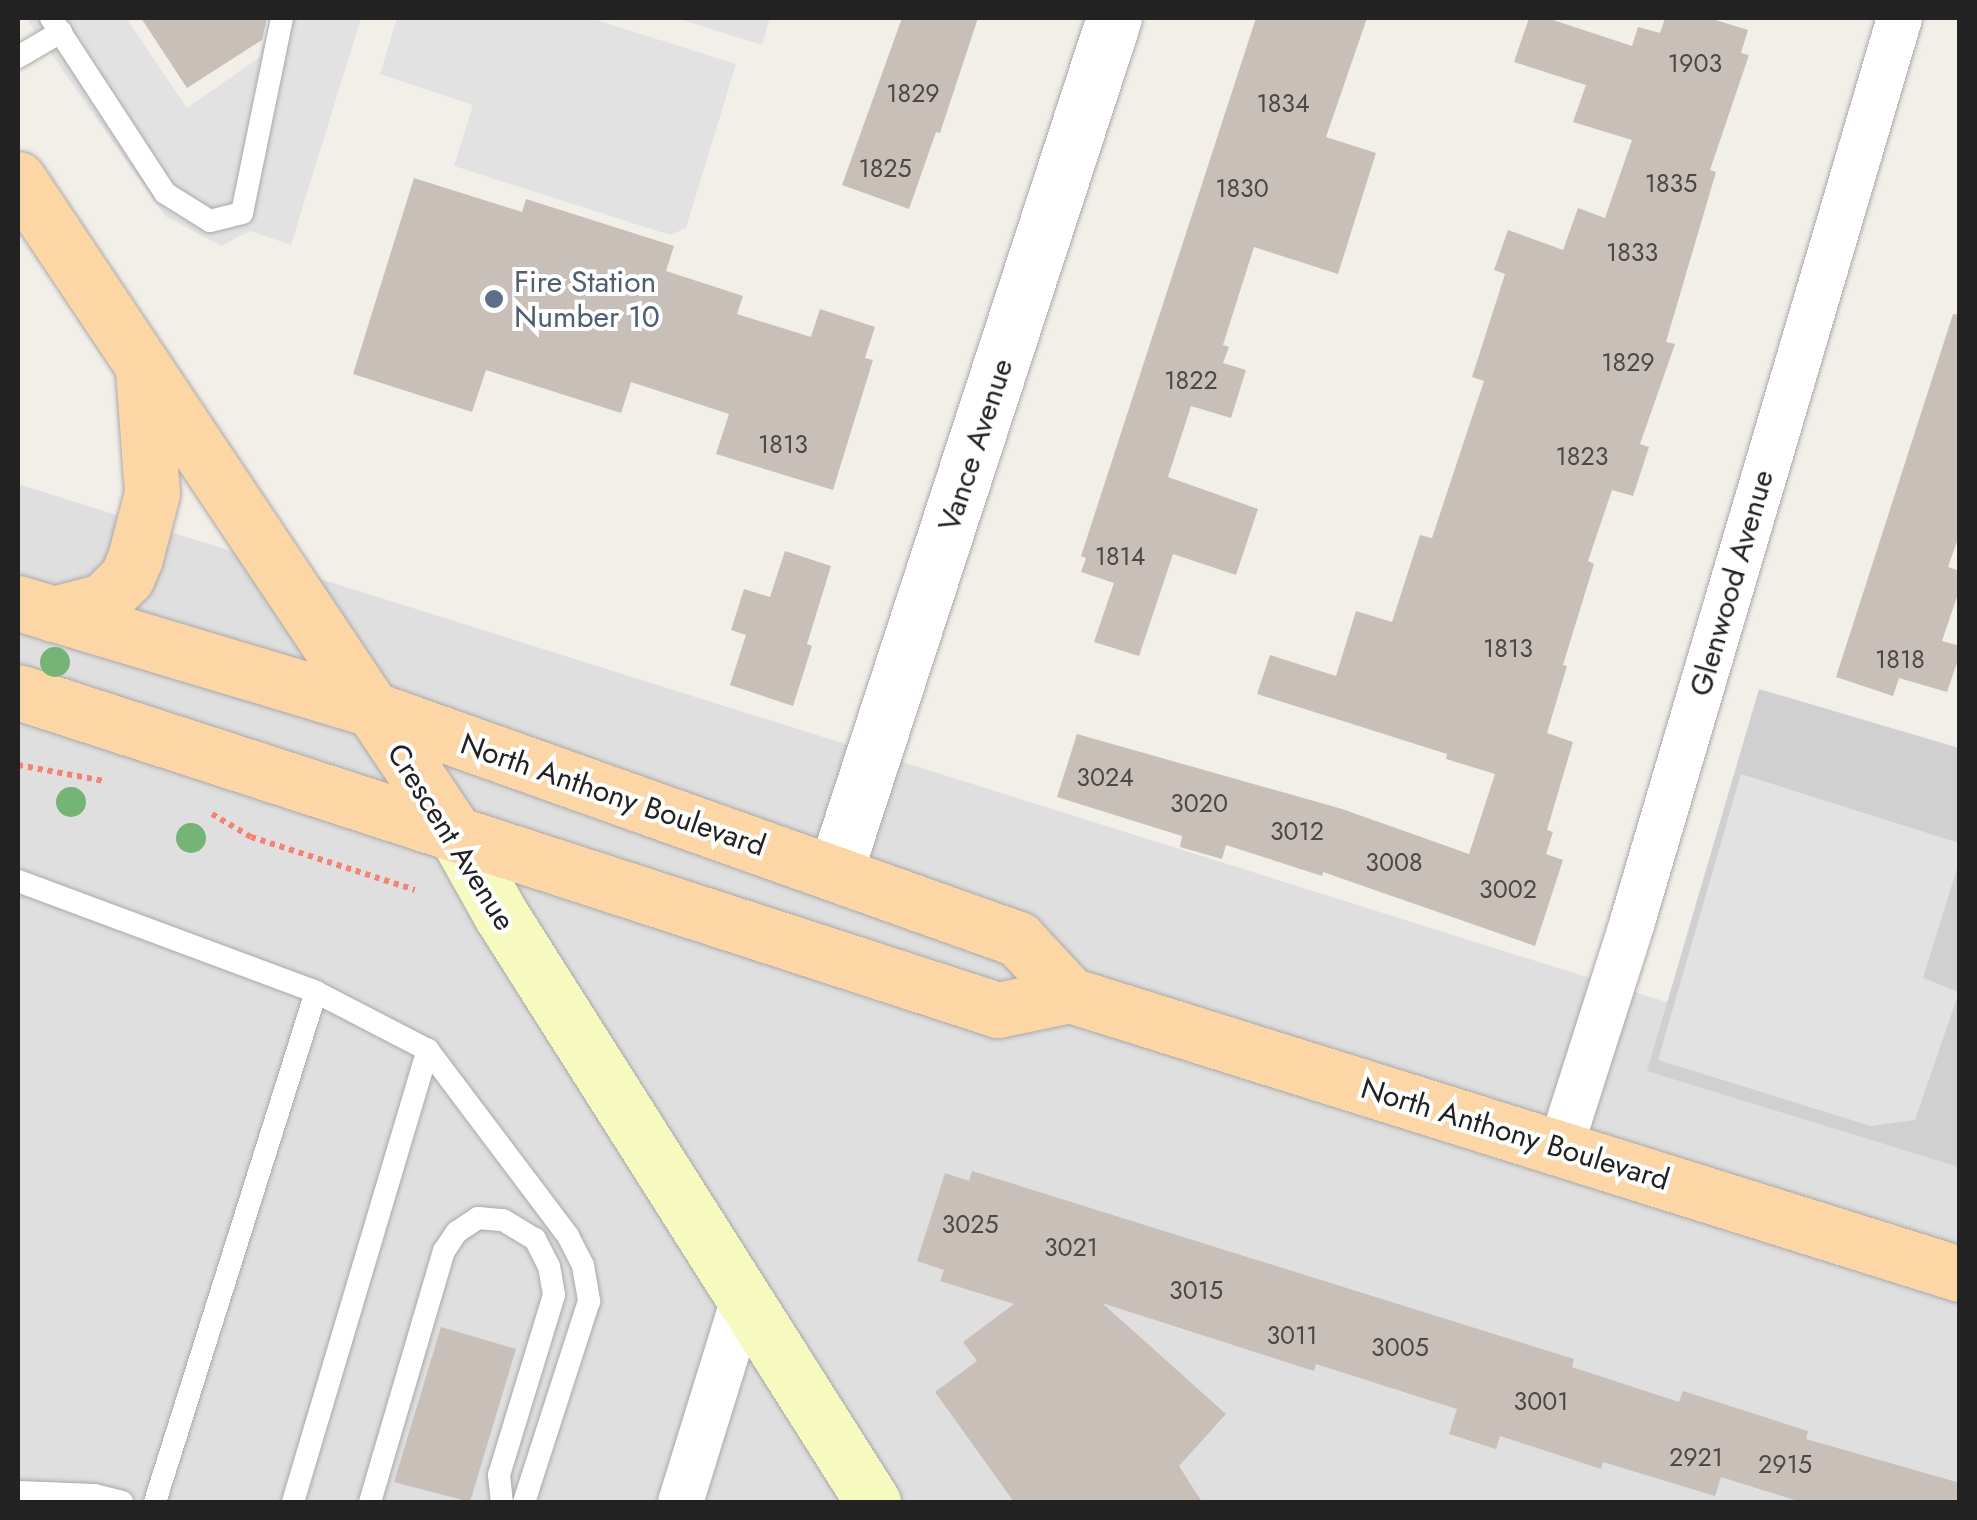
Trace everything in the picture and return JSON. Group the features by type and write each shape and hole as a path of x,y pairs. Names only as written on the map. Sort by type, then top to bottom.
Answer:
{"main road":[{"name":"Crescent Avenue","path":"18,179 455,833 500,914 874,1502"},
{"path":"35,608 103,601 126,577 135,558 152,493 142,368"},
{"name":"North Anthony Boulevard","path":"35,608 369,708 1018,939 1070,996"},
{"name":"North Anthony Boulevard","path":"18,692 998,1010 1070,996 1960,1274"}],"street":[{"name":"Vance Avenue","path":"836,872 1114,18"},
{"name":"Glenwood Avenue","path":"1560,1148 1632,921 1899,18"},
{"path":"680,1502 743,1299"}],"lane":[{"path":"18,57 56,25 164,193 210,221 242,213 282,18"},
{"path":"18,881 316,992 428,1050 568,1236 583,1266 589,1301 524,1502"},
{"path":"155,1502 316,992"},
{"path":"293,1502 428,1050"},
{"path":"370,1502 444,1251 457,1232 478,1218 503,1220 535,1238 549,1266 554,1295 499,1474 502,1502"},
{"path":"18,1492 94,1495 122,1502"}],"path":[{"path":"18,765 106,781"},
{"path":"194,808 250,837 415,890"}],"shaded area":[{"path":"26,18 126,18 187,108 260,57 270,18 361,18 291,245 250,231 221,246 165,216"},
{"path":"397,18 590,18 736,64 686,228 670,235 454,166 473,105 380,74"},
{"path":"676,18 770,18 762,45"},
{"path":"18,484 1959,1094 1959,1502 18,1502"},
{"path":"1759,689 1959,748 1959,1167 1647,1071"},
{"path":"1741,774 1959,843 1959,862 1923,978 1959,992 1915,1120 1871,1126 1658,1060"}],"building":[{"path":"141,18 267,18 262,40 187,88"},
{"path":"902,18 978,18 940,133 936,132 909,209 842,185"},
{"path":"1256,18 1367,18 1326,137 1376,153 1338,274 1254,247 1223,345 1229,347 1223,363 1246,370 1231,418 1191,406 1168,477 1258,509 1236,575 1173,554 1139,656 1094,642 1114,583 1081,572 1086,558 1081,556"},
{"path":"1529,18 1547,18 1632,46 1638,27 1660,33 1665,18 1709,18 1748,30 1741,53 1749,55 1710,170 1716,172 1666,342 1675,344 1640,444 1649,447 1633,496 1612,490 1588,561 1594,564 1563,665 1567,666 1547,733 1573,742 1547,830 1553,832 1546,854 1563,860 1535,946 1323,872 1322,876 1226,845 1222,859 1180,847 1182,836 1057,797 1077,734 1342,809 1469,854 1495,774 1446,759 1447,754 1257,694 1270,655 1336,676 1356,611 1392,622 1420,535 1432,538 1484,381 1472,377 1505,274 1494,270 1508,230 1563,250 1578,208 1605,218 1632,140 1573,122 1586,85 1514,62"},
{"path":"414,178 522,212 526,199 674,246 666,271 743,296 737,314 811,337 820,309 875,327 865,358 873,360 833,490 716,454 729,414 631,382 621,413 486,370 472,412 353,374"},
{"path":"1953,314 1960,315 1960,533 1948,567 1960,571 1960,588 1942,641 1960,646 1960,654 1947,692 1899,678 1893,696 1836,677"},
{"path":"785,551 831,566 793,706 730,685 746,635 731,630 744,589 770,597"},
{"path":"972,1171 1574,1359 1572,1367 1679,1402 1683,1391 1808,1431 1806,1439 1960,1483 1960,1502 1801,1502 1721,1477 1715,1496 1603,1462 1601,1469 1500,1436 1496,1449 1449,1434 1457,1409 1316,1364 1314,1371 1102,1303 1226,1414 1179,1466 1202,1502 1014,1502 935,1392 977,1361 963,1342 1014,1304 940,1281 944,1270 917,1261 945,1173 969,1181"},
{"path":"441,1327 516,1349 470,1502 394,1482"}],"place":[{"name":"Fire Station Number 10","path":"494,299"}]}
